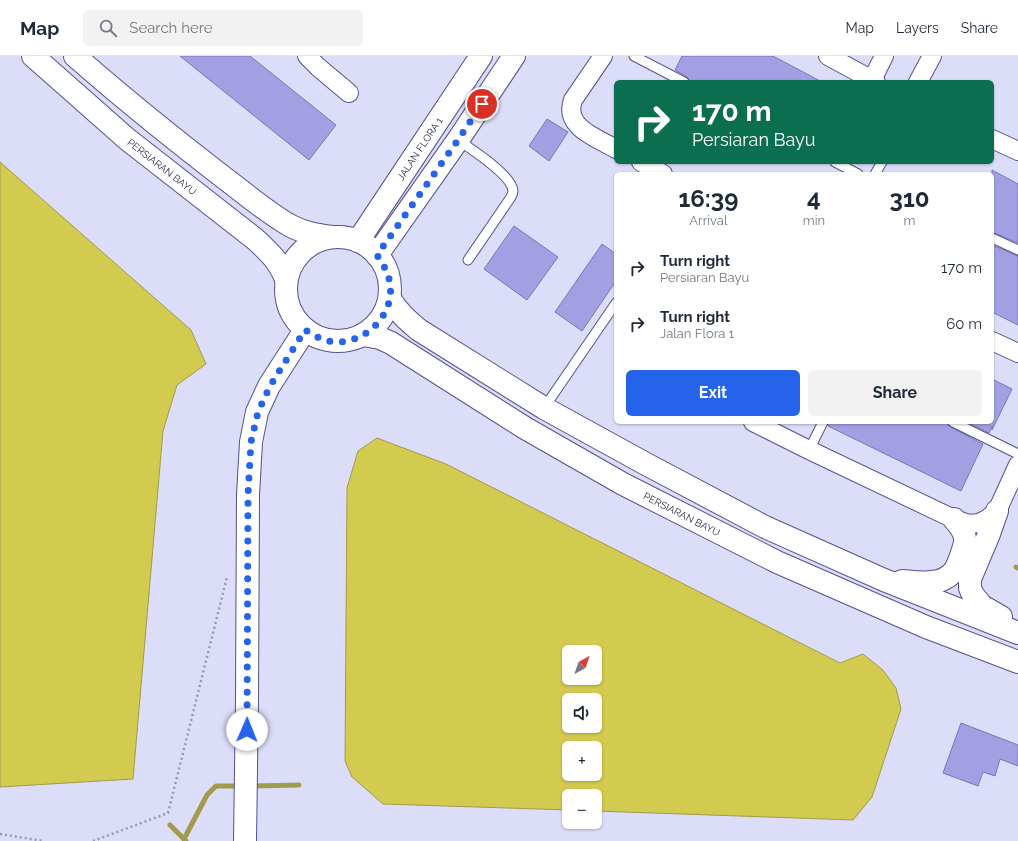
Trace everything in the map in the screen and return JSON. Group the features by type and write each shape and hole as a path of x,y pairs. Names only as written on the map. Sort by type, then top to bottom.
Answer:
{"main road":[{"name":"PERSIARAN BAYU","path":"33,56 127,139 255,239 272,254 281,267 286,279"},
{"name":"PERSIARAN BAYU","path":"75,56 102,80 206,164 275,216 291,226 306,232 358,241 377,255 386,268 390,283 390,299 385,313 376,326 363,335 349,341 333,342 318,338 305,330 295,320 289,307 286,294 286,279 290,267 297,256 307,247 319,240 332,237"},
{"name":"JALAN FLORA 1","path":"358,241 481,56"},
{"path":"377,255 458,140 514,56"},
{"path":"390,299 404,318 419,330 544,408 646,464 766,527 884,580 1018,633"},
{"path":"245,841 248,495 251,442 258,412 270,386 305,330"},
{"name":"PERSIARAN BAYU","path":"363,335 380,338 391,343 531,432 623,484 778,562 926,627 1018,662"},
{"path":"997,511 970,580 970,588 972,596 982,606 1018,627"},
{"path":"884,580 923,583 939,581 955,570 965,539 963,530 954,519"}],"street":[{"path":"307,56 349,93"},
{"path":"603,56 573,100 571,106 573,119 577,125 588,134 614,148"},
{"path":"828,56 872,80"},
{"path":"874,80 884,56"},
{"path":"919,80 932,56"},
{"path":"994,140 1018,151"},
{"path":"645,164 659,172"},
{"path":"994,342 1018,353"},
{"path":"757,424 954,519 969,524 979,523 997,511 1018,465"}],"lane":[{"path":"634,56 680,80"},
{"path":"458,140 500,172 509,181 513,190 511,197 468,260"},
{"path":"839,164 854,172"},
{"path":"994,239 1018,250"},
{"path":"544,408 614,306"},
{"path":"809,450 822,424"},
{"path":"958,424 1018,454"}],"path":[{"path":"93,841 168,813 229,571"},
{"path":"0,834 43,841"}],"shaded area":[{"path":"0,162 191,330 206,364 177,385 163,431 133,779 0,787"},
{"path":"377,438 446,464 840,663 863,654 883,670 896,688 901,709 872,797 853,820 602,811 602,789 562,789 562,810 383,804 352,777 345,761 347,488 358,451"}],"building":[{"path":"180,56 250,56 336,125 309,160"},
{"path":"682,56 773,56 818,80 689,80 675,70"},
{"path":"547,119 568,132 549,161 529,146"},
{"path":"992,170 1018,184 1018,243 994,233 994,172 992,172"},
{"path":"514,226 558,257 527,300 484,269"},
{"path":"602,244 614,253 614,284 582,331 555,312"},
{"path":"994,246 1018,256 1018,325 994,313"},
{"path":"994,380 1012,389 992,430 992,426 989,433 971,424 994,424"},
{"path":"828,424 948,424 950,427 983,444 961,491 828,426"},
{"path":"961,723 1018,745 1018,766 1000,759 995,776 983,772 978,786 943,773"}],"waterway":[{"path":"252,786 299,785"},
{"path":"184,839 207,795 216,786 242,786"},
{"path":"170,825 186,841"}],"route":[{"path":"247,730 248,495 251,442 258,412 270,386 305,330 318,338 333,342 349,341 363,335 376,326 385,313 390,299 390,283 386,268 377,255 482,104"}]}
